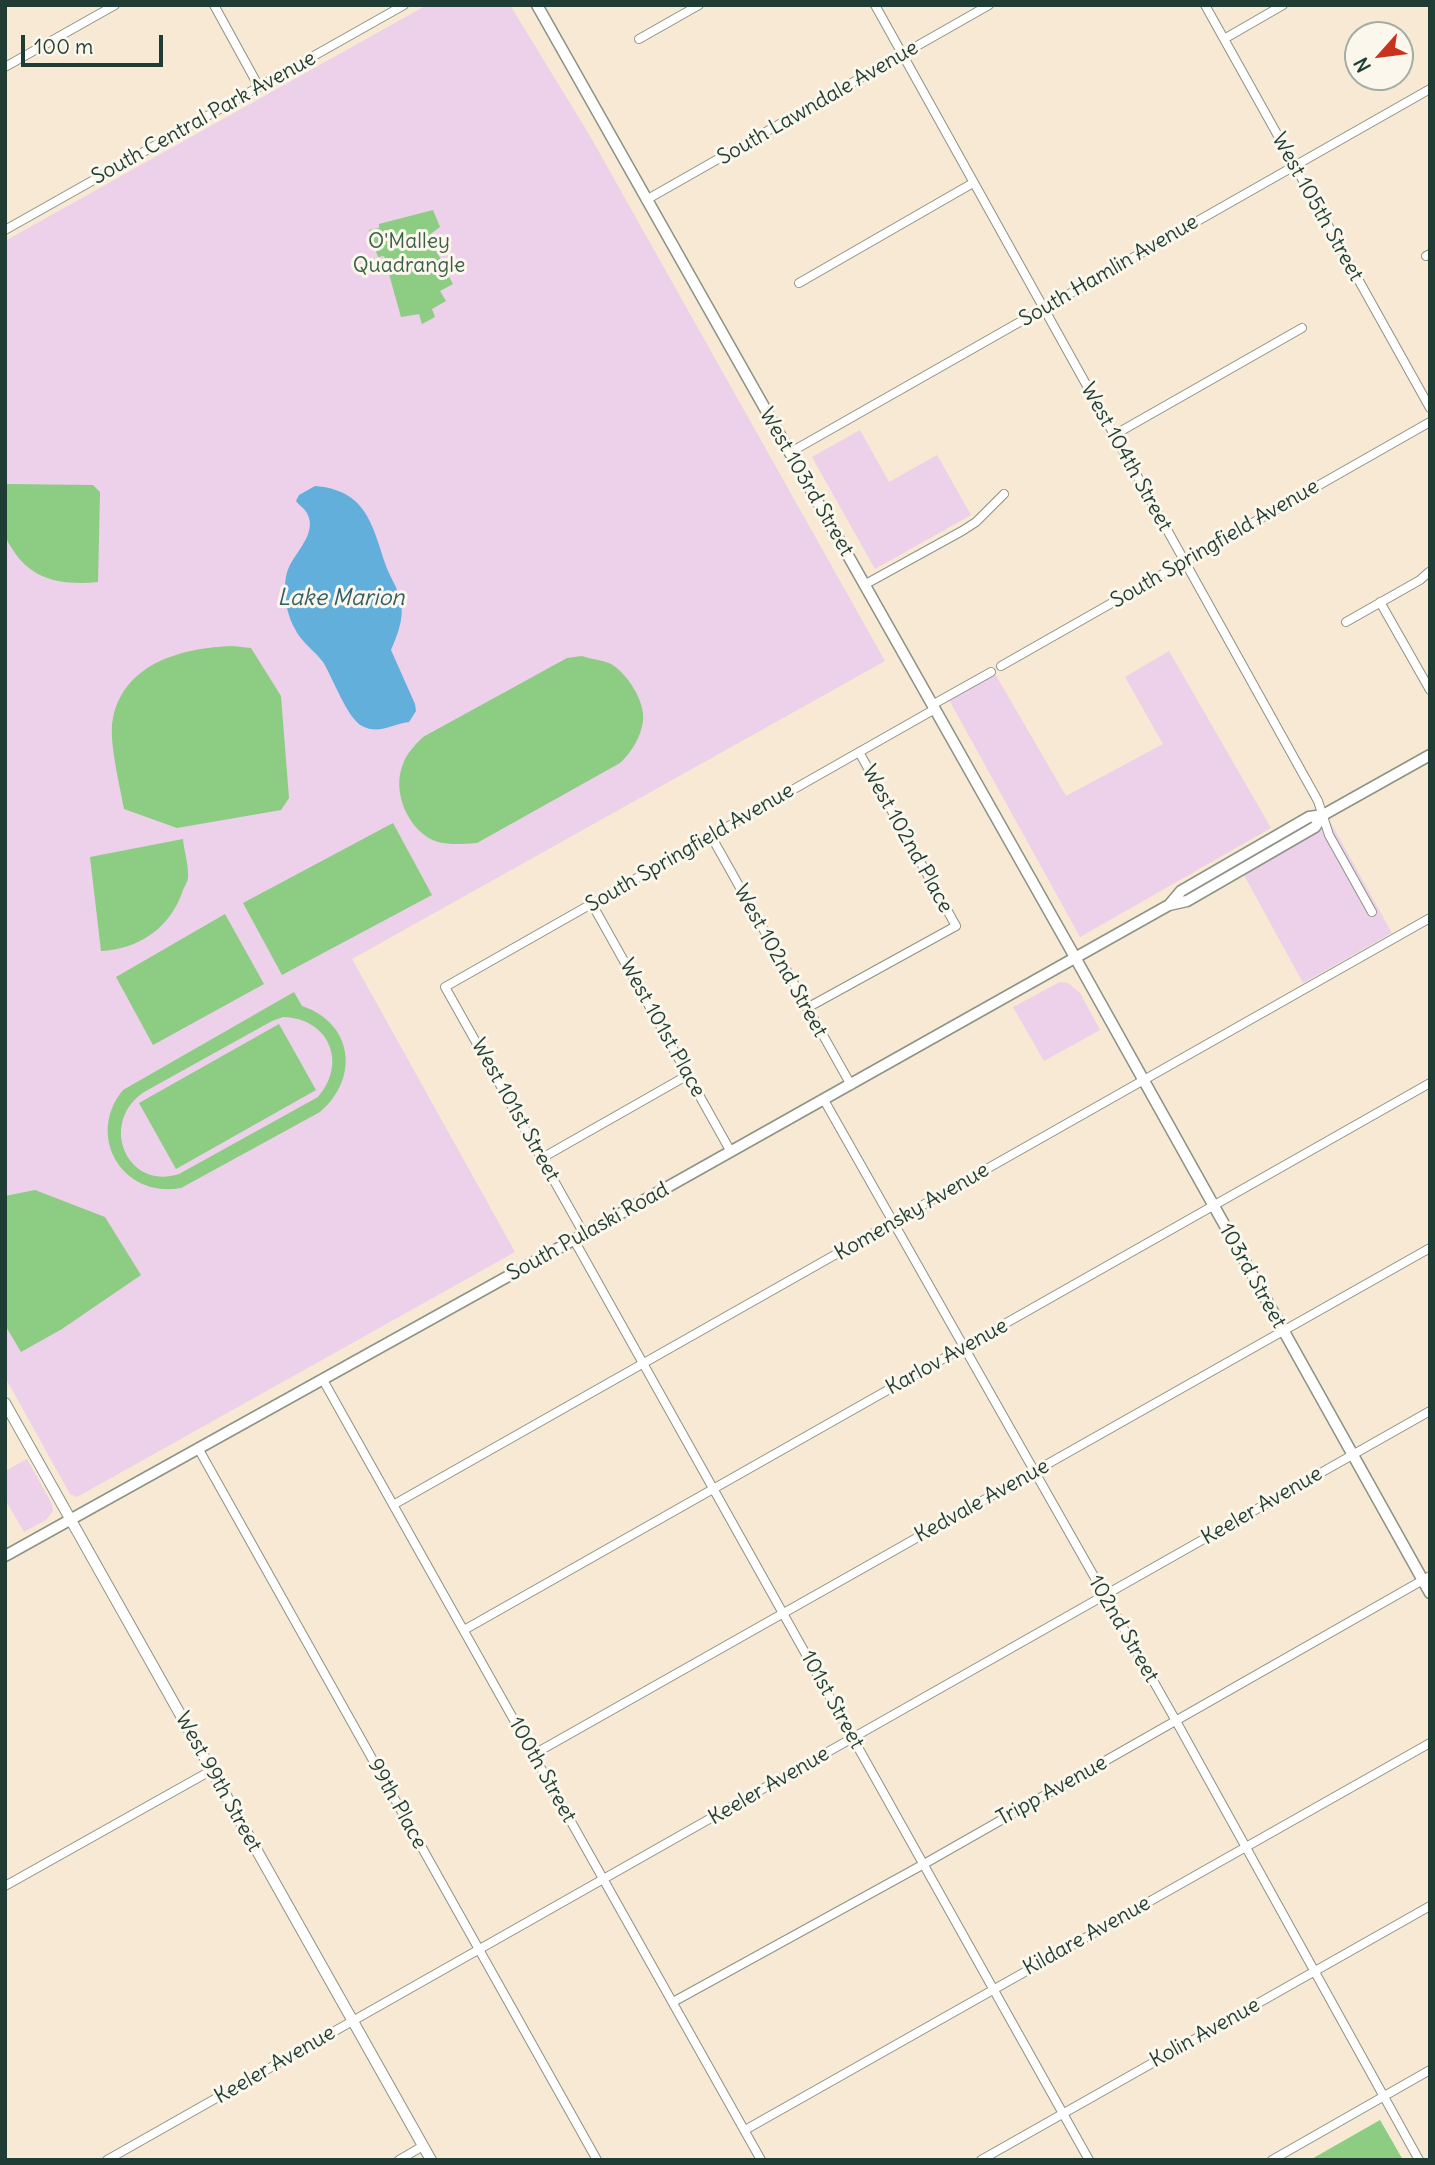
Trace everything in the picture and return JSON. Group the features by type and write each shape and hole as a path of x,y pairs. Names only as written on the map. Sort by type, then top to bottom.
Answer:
{"main road":[{"name":"West 103rd Street","path":"537,5 1075,958"},
{"name":"South Pulaski Road","path":"5,1556 1169,905 1187,901 1315,827 1323,816 1430,755"},
{"name":"103rd Street","path":"1075,958 1353,1455 1426,1578 1430,1593"}],"street":[{"path":"5,67 115,5"},
{"path":"214,5 259,87"},
{"name":"South Central Park Avenue","path":"7,226 404,5"},
{"path":"639,39 699,5"},
{"name":"West 104th Street","path":"874,5 1318,801 1329,835 1372,912"},
{"name":"South Lawndale Avenue","path":"646,200 989,5"},
{"name":"West 105th Street","path":"1205,5 1430,408"},
{"path":"1224,39 1283,5"},
{"name":"South Hamlin Avenue","path":"789,453 1430,89"},
{"path":"799,283 973,183"},
{"path":"1114,435 1302,328"},
{"name":"South Springfield Avenue","path":"1001,666 1430,422"},
{"path":"864,585 976,522 1004,494"},
{"path":"1346,622 1420,580 1429,572"},
{"path":"1380,603 1430,690"},
{"name":"South Springfield Avenue","path":"445,987 859,752 991,672"},
{"name":"West 102nd Place","path":"807,1008 956,926 859,752"},
{"name":"West 102nd Street","path":"711,836 851,1085"},
{"name":"West 101st Place","path":"592,904 731,1152"},
{"name":"Komensky Avenue","path":"393,1505 1430,918"},
{"name":"West 101st Street","path":"445,987 542,1158 579,1237"},
{"path":"542,1158 688,1074"},
{"name":"Karlov Avenue","path":"464,1630 1430,1083"},
{"name":"102nd Street","path":"824,1100 1176,1721 1419,2160"},
{"name":"101st Street","path":"579,1237 643,1363 1089,2160"},
{"name":"Kedvale Avenue","path":"534,1755 1430,1248"},
{"name":"100th Street","path":"323,1380 761,2160"},
{"name":"West 99th Street","path":"5,1403 431,2160"},
{"name":"Keeler Avenue","path":"107,2160 1430,1411"},
{"name":"99th Place","path":"198,1448 597,2160"},
{"name":"Tripp Avenue","path":"673,2002 923,1864 1426,1578"},
{"name":"Kildare Avenue","path":"745,2130 1430,1743"},
{"path":"5,1886 212,1770"},
{"name":"Kolin Avenue","path":"981,2160 1430,1906"},
{"path":"1272,2160 1430,2070"},
{"path":"398,2160 423,2146"}],"shaded area":[{"path":"427,5 510,5 590,136 885,661 352,959 515,1252 77,1497 70,1494 5,1377 5,241"},
{"path":"860,430 889,482 937,455 971,515 875,569 812,457"},
{"path":"1169,651 1271,828 1080,937 948,698 994,672 1066,796 1163,744 1125,677"},
{"path":"1331,823 1392,933 1303,983 1244,875"},
{"path":"1060,982 1068,983 1080,993 1100,1030 1044,1061 1013,1007"},
{"path":"27,1459 52,1504 53,1511 46,1520 24,1532 5,1499 5,1471"}],"green space":[{"name":"O'Malley Quadrangle","path":"433,210 440,227 429,235 441,260 433,264 436,275 447,273 453,284 440,291 446,301 432,309 435,317 422,324 419,314 401,317 384,256 378,257 369,230 379,228 379,224"},
{"path":"5,484 93,485 100,492 98,582 52,580 23,563 6,539"},
{"path":"232,646 251,648 281,696 289,798 281,810 177,828 124,809 113,750 112,727 120,699 130,683 143,671 176,655"},
{"path":"582,656 615,667 628,680 638,696 643,713 642,727 635,744 624,759 477,843 438,842 419,830 405,810 399,787 403,764 417,743 423,737 567,658"},
{"path":"393,823 432,895 282,975 243,903"},
{"path":"183,839 188,878 169,917 150,935 139,941 101,951 90,857"},
{"path":"225,914 264,984 153,1045 116,977"},
{"path":"294,992 302,1006 319,1014 332,1025 341,1038 345,1053 341,1083 333,1098 320,1112 181,1188 160,1189 142,1184 127,1174 116,1160 109,1144 108,1126 112,1108 123,1090","holes":["283,1017 299,1019 322,1034 332,1057 332,1070 318,1097 179,1174 161,1177 145,1173 133,1164 125,1151 121,1136 123,1120 130,1105 144,1092 272,1021"]},
{"path":"279,1024 316,1090 176,1169 139,1103"},
{"path":"35,1190 105,1217 141,1275 62,1329 21,1352 5,1325 5,1196"},
{"path":"1380,2120 1403,2160 1310,2160"}],"water":[{"name":"Lake Marion","path":"315,486 345,494 356,502 364,511 376,535 401,603 401,621 391,650 415,704 416,711 409,722 374,729 356,722 323,662 301,638 290,620 286,599 286,574 306,539 310,524 309,517 296,501 299,495"}]}
